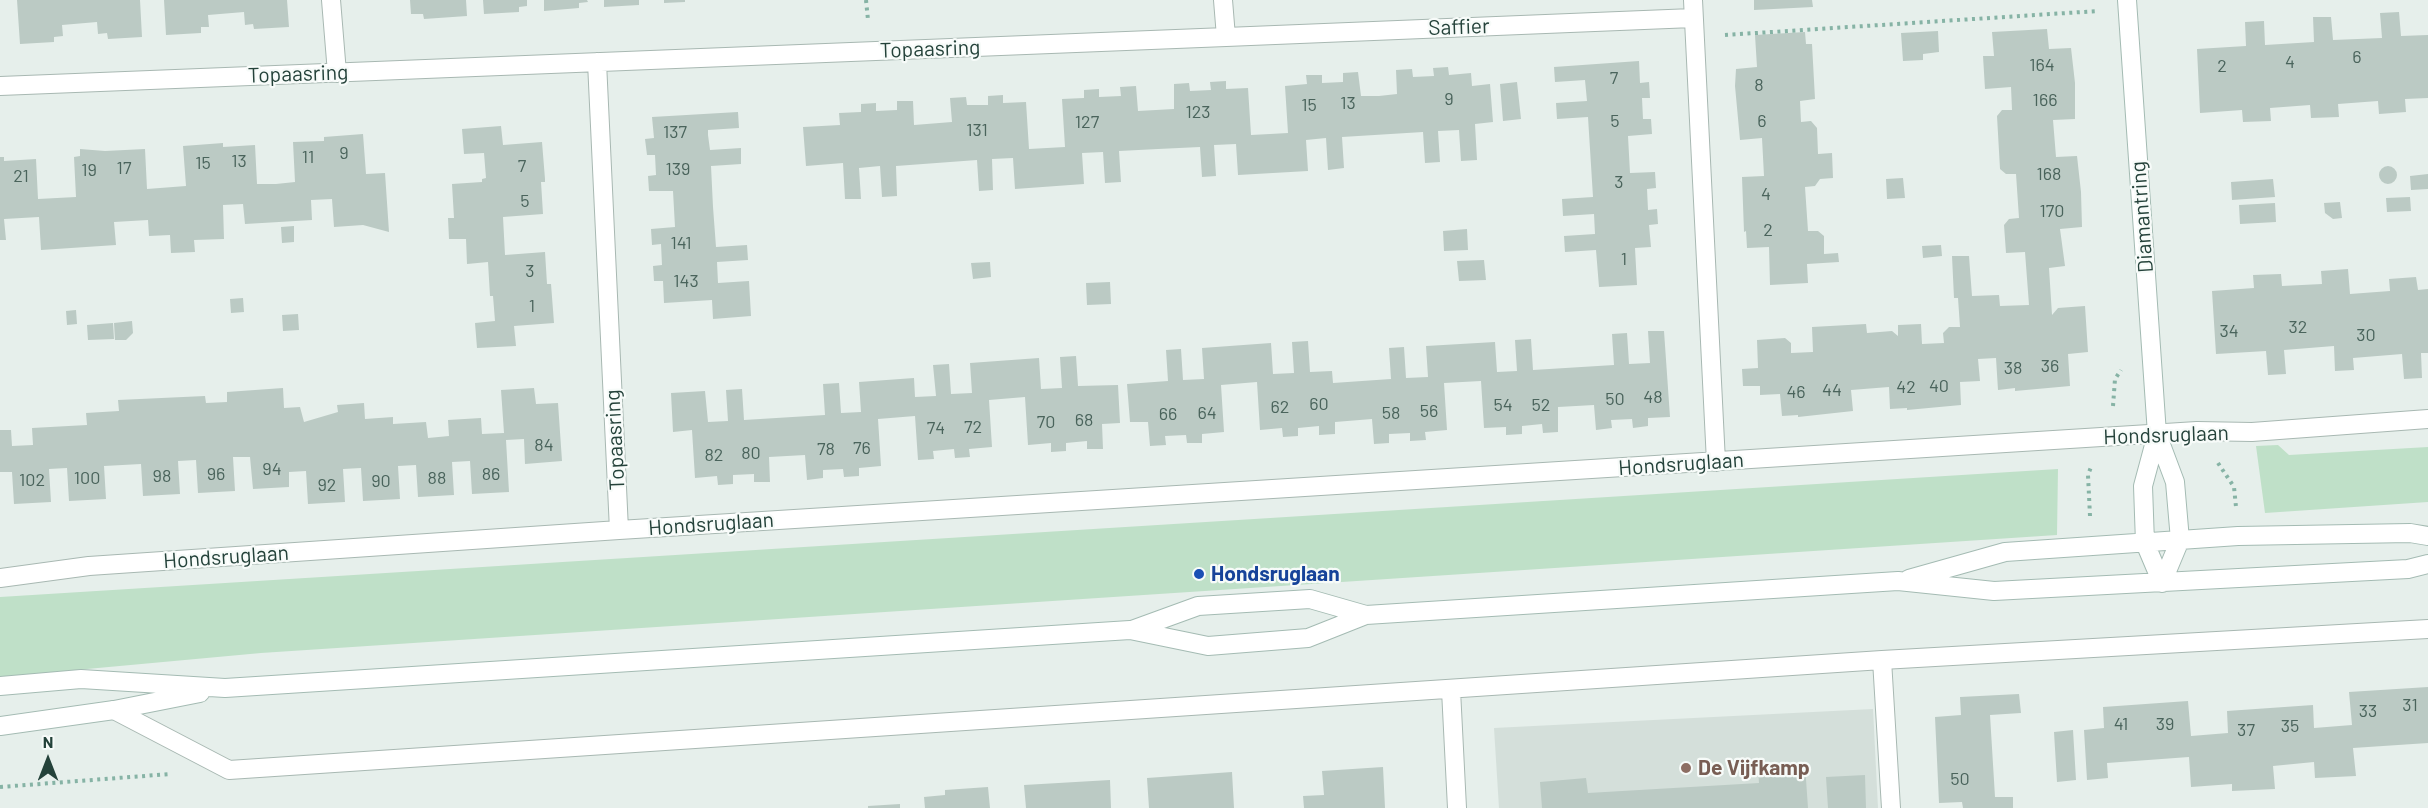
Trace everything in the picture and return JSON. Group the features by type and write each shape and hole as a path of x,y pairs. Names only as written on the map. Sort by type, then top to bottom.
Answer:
{"street":[{"path":"331,0 337,73"},
{"path":"1223,0 1226,37"},
{"name":"Diamantring","path":"2128,4 2157,434 2175,482 2180,540 2162,583"},
{"name":"Saffier","path":"1226,37 1693,9 1716,462"},
{"name":"Topaasring","path":"0,86 1226,37"},
{"name":"Topaasring","path":"597,62 619,530"},
{"name":"Hondsruglaan","path":"0,578 88,566 619,530 2196,431 2252,432 2428,420"},
{"name":"Diamantring","path":"2157,434 2143,486 2145,543 2162,583"},
{"path":"1898,581 2005,552 2238,536 2410,533 2428,536"},
{"path":"0,686 81,679 225,688 1130,630 1208,646 1308,638 1366,615 1898,581 1994,591 2408,569 2428,564"},
{"path":"1130,630 1198,606 1310,599 1366,615"},
{"path":"114,710 229,770 1882,660 2428,629"},
{"path":"1882,660 1891,808"},
{"path":"0,726 114,710 225,688"},
{"path":"1451,690 1457,808"}],"path":[{"path":"1694,37 2128,4"},
{"path":"2092,546 2088,475 2113,407 2115,379 2150,327"},
{"path":"0,787 172,774"}],"shaded area":[{"name":"De Vijfkamp","path":"1873,709 1878,808 1499,808 1494,728"}],"green space":[{"path":"2278,445 2289,455 2428,447 2428,502 2265,513 2256,446"},
{"path":"2058,469 2057,535 261,653 0,677 0,597"}],"building":[{"path":"17,0 140,0 142,37 108,39 107,33 98,34 97,22 62,25 63,36 54,37 54,42 20,44"},
{"path":"164,0 287,0 289,27 254,29 253,24 245,25 244,12 208,15 209,27 201,27 201,33 166,35"},
{"path":"410,0 466,0 467,16 424,19 423,14 411,14"},
{"path":"483,0 527,0 527,6 519,7 519,12 484,14"},
{"path":"544,0 587,0 588,2 579,3 579,8 544,11"},
{"path":"604,0 639,0 639,5 604,7"},
{"path":"664,0 685,0 685,2 664,3"},
{"path":"1754,0 1812,0 1813,7 1754,10"},
{"path":"2399,12 2401,36 2428,35 2428,98 2405,99 2406,112 2379,114 2378,101 2338,104 2339,117 2311,118 2310,105 2270,108 2271,121 2243,122 2242,110 2200,113 2197,49 2246,46 2245,22 2264,21 2265,45 2314,42 2313,17 2331,17 2333,40 2382,38 2380,13"},
{"path":"2047,29 2049,49 2071,48 2075,83 2075,119 2053,120 2056,157 2077,156 2082,227 2060,229 2065,266 2049,268 2052,315 2058,308 2085,306 2088,352 2068,354 2070,386 2015,391 2015,388 1998,390 1996,358 1978,359 1980,381 1960,382 1961,405 1907,410 1907,408 1890,409 1889,387 1851,390 1853,411 1798,417 1798,415 1782,416 1780,394 1760,395 1760,386 1743,386 1742,369 1758,368 1757,340 1785,338 1791,343 1791,353 1813,352 1812,327 1866,324 1867,333 1892,331 1898,336 1898,325 1921,324 1922,344 1944,343 1943,333 1949,327 1960,327 1958,298 1954,298 1952,256 1969,256 1972,296 1999,295 2000,306 2029,305 2025,252 2006,253 2004,225 2009,219 2019,218 2016,174 2006,174 2000,169 1997,116 2002,110 2012,110 2011,87 1985,89 1983,56 1994,56 1992,32"},
{"path":"1938,31 1939,52 1923,54 1923,60 1903,61 1901,33"},
{"path":"1805,32 1806,44 1812,44 1815,99 1800,101 1801,122 1811,121 1817,128 1818,154 1832,153 1833,178 1820,179 1815,186 1805,187 1808,231 1818,231 1824,236 1824,254 1838,253 1839,262 1807,264 1808,283 1770,285 1769,247 1747,248 1746,231 1744,232 1742,177 1764,176 1762,138 1740,140 1735,86 1736,69 1757,67 1755,35"},
{"path":"1639,61 1640,83 1649,82 1650,98 1642,98 1643,119 1651,119 1652,134 1628,136 1630,173 1655,172 1656,188 1647,189 1648,210 1657,209 1658,224 1649,225 1651,247 1635,248 1637,285 1599,287 1596,250 1565,252 1564,236 1595,234 1594,214 1563,216 1562,199 1593,197 1588,117 1557,119 1556,103 1587,101 1585,80 1555,82 1554,67"},
{"path":"1448,67 1449,75 1471,73 1472,86 1490,84 1493,122 1475,124 1477,160 1461,161 1459,130 1438,131 1440,162 1425,163 1423,132 1342,137 1344,168 1328,170 1326,138 1306,140 1308,171 1238,175 1236,144 1214,145 1216,176 1202,177 1200,147 1119,151 1121,182 1105,183 1103,152 1082,153 1084,184 1015,189 1013,158 992,159 993,190 979,191 977,160 896,166 897,196 882,197 880,166 859,168 861,199 845,199 843,163 806,166 803,127 840,125 839,113 861,112 861,104 876,103 876,111 897,110 897,101 913,101 914,125 952,122 950,98 966,97 967,105 988,105 988,96 1003,95 1003,103 1026,102 1029,149 1065,147 1062,99 1084,98 1084,90 1099,89 1099,97 1121,96 1120,87 1136,86 1138,111 1174,109 1174,84 1189,83 1190,91 1211,90 1210,82 1226,81 1226,89 1248,88 1251,135 1288,133 1285,86 1307,84 1306,75 1322,75 1322,83 1343,82 1343,73 1358,72 1361,96 1379,96 1397,94 1396,70 1412,69 1413,77 1434,76 1433,68"},
{"path":"1517,82 1521,119 1503,121 1500,84"},
{"path":"738,112 739,128 708,130 708,135 710,150 741,148 741,164 711,166 713,207 716,247 747,245 748,260 717,262 718,283 749,281 751,316 713,319 712,300 664,303 663,281 654,281 653,266 662,265 661,244 652,245 651,229 675,227 673,191 649,191 648,176 656,175 655,155 647,155 645,139 654,138 652,117"},
{"path":"501,126 503,145 542,142 545,179 545,182 541,182 543,214 503,217 505,255 545,252 547,284 551,284 554,323 514,326 516,346 477,348 475,323 495,321 493,296 490,296 488,262 467,264 466,239 449,239 448,218 454,218 452,184 482,182 482,179 486,178 484,153 464,154 462,129"},
{"path":"363,134 366,174 385,173 389,232 363,225 334,227 332,199 311,200 312,220 245,224 243,204 223,205 224,239 194,240 195,252 171,253 170,235 149,236 148,220 114,222 116,245 41,250 39,217 4,219 6,240 0,240 0,157 4,157 4,161 36,159 38,199 76,197 74,157 80,156 80,149 105,151 145,149 147,189 186,186 183,146 223,143 223,147 255,145 257,184 276,184 295,182 293,142 324,141 324,137"},
{"path":"2384,166 2392,166 2397,171 2395,182 2384,184 2379,179 2379,171"},
{"path":"2428,174 2428,189 2411,190 2410,176"},
{"path":"1903,178 1905,198 1887,199 1886,179"},
{"path":"2273,179 2275,197 2232,200 2231,182"},
{"path":"2410,197 2411,211 2387,212 2386,198"},
{"path":"2340,202 2342,218 2333,219 2325,213 2324,203"},
{"path":"2275,203 2276,222 2240,224 2239,205"},
{"path":"294,226 294,242 282,243 281,227"},
{"path":"1467,229 1468,250 1444,251 1443,231"},
{"path":"1941,245 1942,256 1923,258 1922,246"},
{"path":"1484,260 1486,280 1459,281 1457,261"},
{"path":"990,262 991,277 973,279 971,263"},
{"path":"2348,269 2350,294 2390,291 2389,279 2416,277 2418,290 2428,289 2428,353 2421,353 2422,378 2404,379 2402,354 2353,358 2354,370 2335,371 2334,346 2284,350 2286,374 2268,375 2266,351 2216,354 2212,291 2254,288 2253,275 2281,274 2282,286 2322,284 2321,271"},
{"path":"1110,282 1111,304 1087,305 1086,283"},
{"path":"243,298 244,312 231,313 230,299"},
{"path":"76,310 77,324 67,325 66,311"},
{"path":"298,314 299,330 283,331 282,315"},
{"path":"132,321 133,333 126,340 115,340 114,323"},
{"path":"113,323 114,339 88,340 87,325"},
{"path":"1648,331 1664,331 1670,417 1648,418 1648,426 1633,428 1632,419 1611,420 1612,428 1596,430 1594,405 1558,407 1558,432 1543,433 1542,424 1522,426 1522,434 1506,435 1506,427 1484,428 1481,381 1444,383 1447,430 1425,432 1426,440 1410,441 1410,433 1389,434 1389,443 1374,444 1372,419 1335,422 1335,434 1319,435 1319,426 1298,428 1298,436 1283,437 1282,428 1260,430 1257,382 1221,385 1224,432 1202,434 1202,443 1187,443 1186,435 1165,436 1166,445 1150,446 1148,422 1130,422 1127,384 1168,381 1166,350 1181,349 1183,380 1204,379 1202,348 1271,343 1273,374 1294,373 1292,342 1308,341 1310,372 1332,371 1333,383 1391,379 1389,348 1404,347 1406,378 1428,377 1426,346 1495,342 1497,372 1517,371 1515,340 1531,339 1533,370 1614,365 1612,334 1627,333 1629,364 1650,363"},
{"path":"1076,356 1078,386 1118,385 1120,423 1102,424 1103,449 1087,449 1087,441 1066,443 1066,451 1051,452 1051,443 1028,445 1025,397 989,400 992,447 969,449 970,457 955,458 954,449 933,451 934,459 918,460 915,416 878,419 881,466 859,468 859,476 844,477 843,469 823,470 823,478 807,480 805,455 769,457 770,482 754,482 754,474 733,475 733,484 718,485 717,476 695,478 692,430 673,432 671,393 705,391 708,422 728,421 726,390 742,389 744,420 825,415 823,384 839,383 841,413 861,412 859,382 914,378 915,397 936,396 933,365 949,364 951,394 972,393 970,363 1039,358 1041,389 1062,388 1060,357"},
{"path":"283,388 284,408 300,407 304,422 338,412 337,405 364,403 365,419 393,417 393,424 426,422 428,438 449,436 448,420 481,418 482,434 504,433 501,390 534,388 536,404 558,403 562,461 525,464 524,439 506,440 509,492 472,494 470,461 452,462 454,495 418,497 416,465 398,466 400,499 363,501 361,468 343,469 345,502 308,504 306,471 289,472 289,487 253,489 250,457 233,457 235,491 198,493 196,460 178,461 180,494 143,496 141,464 104,466 106,499 69,501 67,468 49,469 51,502 14,504 12,472 0,472 0,430 11,430 12,446 33,445 32,428 87,425 86,413 119,411 118,400 205,396 206,403 227,402 227,392"},
{"path":"2428,687 2428,743 2353,748 2356,776 2315,778 2314,762 2273,766 2275,789 2232,791 2232,784 2191,787 2189,757 2107,763 2108,778 2087,780 2084,730 2104,728 2103,707 2188,701 2191,736 2228,733 2227,711 2313,705 2314,728 2352,725 2349,692"},
{"path":"2019,694 2021,713 1990,715 1995,797 2013,797 2013,808 1963,808 1962,802 1939,803 1935,717 1961,715 1960,697"},
{"path":"2073,730 2076,780 2057,782 2054,732"},
{"path":"1805,765 1808,808 1542,808 1540,782 1586,778 1588,793 1759,783 1758,768"},
{"path":"1383,767 1385,808 1304,808 1303,796 1324,795 1322,771"},
{"path":"1232,772 1234,808 1149,808 1147,778"},
{"path":"1865,775 1866,808 1828,808 1826,777"},
{"path":"1110,780 1111,808 1026,808 1024,785"},
{"path":"988,787 990,808 925,808 924,797 945,795 945,790"},
{"path":"900,804 900,808 868,808 868,806"}],"place":[{"name":"Hondsruglaan","path":"1199,574"},
{"name":"De Vijfkamp","path":"1686,768"}]}
